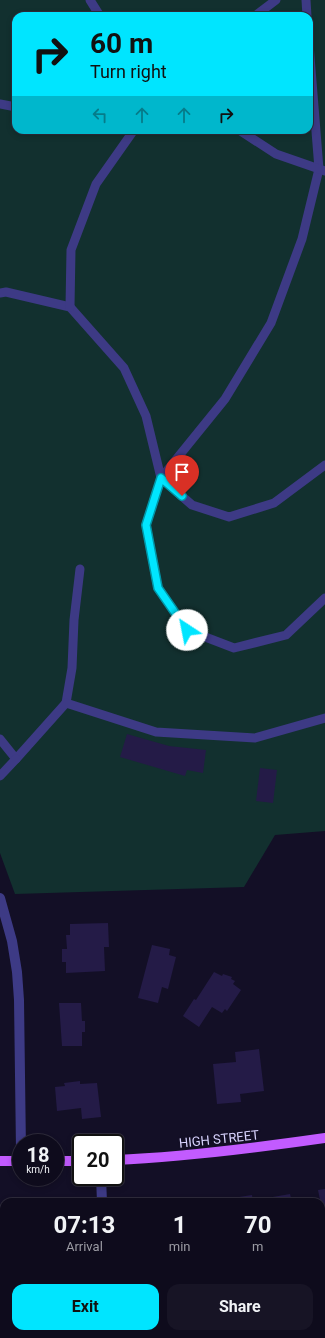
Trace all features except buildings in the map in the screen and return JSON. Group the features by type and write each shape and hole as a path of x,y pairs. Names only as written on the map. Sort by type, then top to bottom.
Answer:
{"main road":[{"name":"HIGH STREET","path":"124,1160 231,1151 325,1138"},
{"path":"0,1161 12,1161"}],"street":[{"path":"0,898 12,941 17,972 19,1000 21,1134"},
{"path":"101,1186 102,1198"}],"lane":[{"path":"90,0 98,12"},
{"path":"260,12 276,0"},
{"path":"306,0 307,12"},
{"path":"313,83 322,170 302,239 271,323 225,399 161,478 146,525 158,588 187,630 234,648 286,635 325,598"},
{"path":"0,104 12,106"},
{"path":"70,307 71,250 96,184 131,134"},
{"path":"245,134 276,154 322,170"},
{"path":"0,292 6,292 70,307 124,368 146,416 161,478 192,505 229,517 274,503 325,465"},
{"path":"0,776 66,703 72,668 74,620 80,569"},
{"path":"66,703 156,732 255,738 325,718"},
{"path":"0,739 16,759"}],"green space":[{"path":"0,0 325,0 325,831 275,835 244,887 15,894 0,853"}],"route":[{"path":"182,496 161,478 146,525 158,588 187,630"}]}
